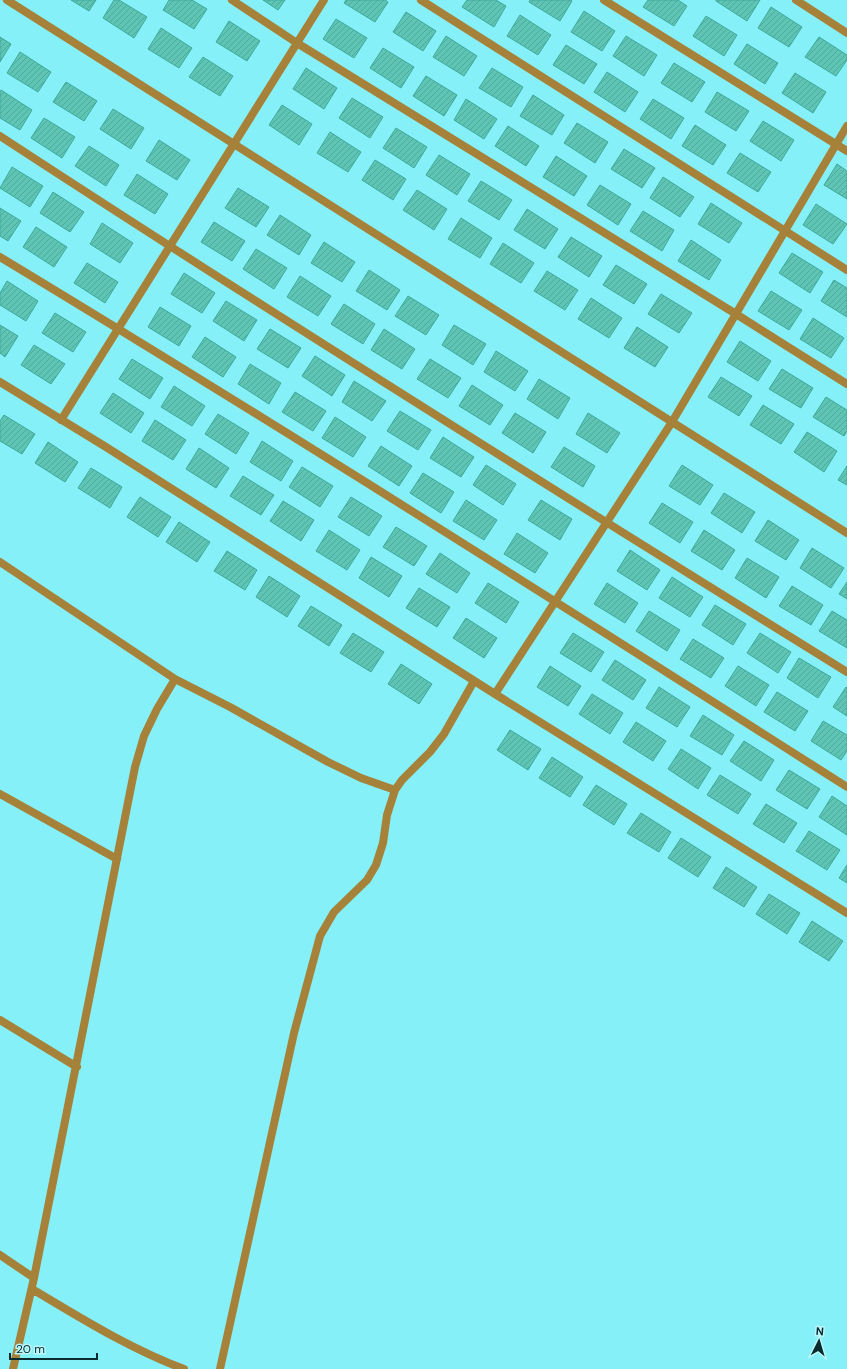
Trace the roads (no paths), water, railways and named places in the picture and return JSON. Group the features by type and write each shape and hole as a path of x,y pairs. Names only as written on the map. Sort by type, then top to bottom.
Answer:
{"street":[{"path":"6,0 847,533"},
{"path":"232,0 297,43 847,384"},
{"path":"61,420 324,0"},
{"path":"421,0 847,270"},
{"path":"604,0 847,151"},
{"path":"796,0 847,33"},
{"path":"495,694 672,422 847,126"},
{"path":"0,136 170,247 607,523 847,672"},
{"path":"0,257 118,328 556,602 847,787"},
{"path":"0,382 474,681 847,913"},
{"path":"0,562 175,679 328,762 361,778 395,790"},
{"path":"13,1369 32,1289 135,767 144,736 157,709 175,679"},
{"path":"220,1369 294,1033 320,936 334,912 367,880 376,865 383,843 387,815 395,790 402,780 430,752 444,734 474,681"},
{"path":"0,794 117,859"},
{"path":"0,1020 76,1067"},
{"path":"0,1256 34,1278"},
{"path":"32,1289 94,1325 152,1356 184,1369"}]}
